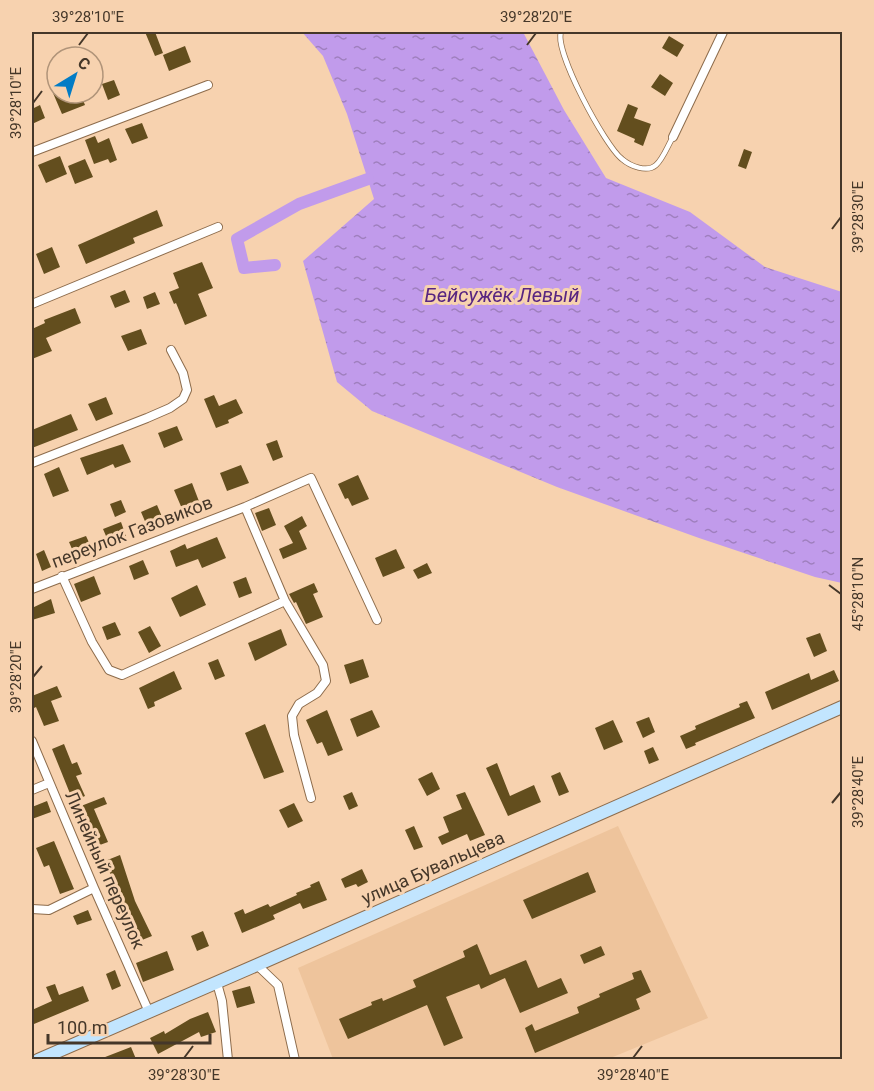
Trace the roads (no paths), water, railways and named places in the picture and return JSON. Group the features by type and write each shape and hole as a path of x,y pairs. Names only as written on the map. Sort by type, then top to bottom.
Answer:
{"street":[{"path":"673,136 723,32"},
{"path":"32,152 208,85"},
{"path":"32,304 218,227"},
{"path":"32,463 147,418 170,408 183,399 187,390 183,373 171,350"},
{"name":"переулок Газовиков","path":"32,589 245,507 311,478 377,620"},
{"path":"245,507 285,601 323,665 326,681 317,693 299,704 292,716 294,735 311,798"},
{"path":"62,576 92,642 109,670 122,675 285,601"},
{"name":"улица Бувальцева","path":"38,1059 217,983 843,707"},
{"name":"Линейный переулок","path":"32,741 149,1012"},
{"path":"32,790 49,783"},
{"path":"32,909 49,910 94,888"},
{"path":"257,965 278,985 295,1059"},
{"path":"217,983 222,1001 228,1059"}],"lane":[{"path":"561,32 559,36 566,60 590,115 621,159 636,168 656,165 673,136"}],"water":[{"name":"Бейсужёк Левый","path":"302,32 523,32 564,110 606,178 690,212 765,267 842,292 842,583 815,577 699,538 557,487 372,411 337,382 303,261 374,199 347,114 323,56"}],"waterway":[{"path":"275,265 244,268 237,239 299,204 368,179"}]}
